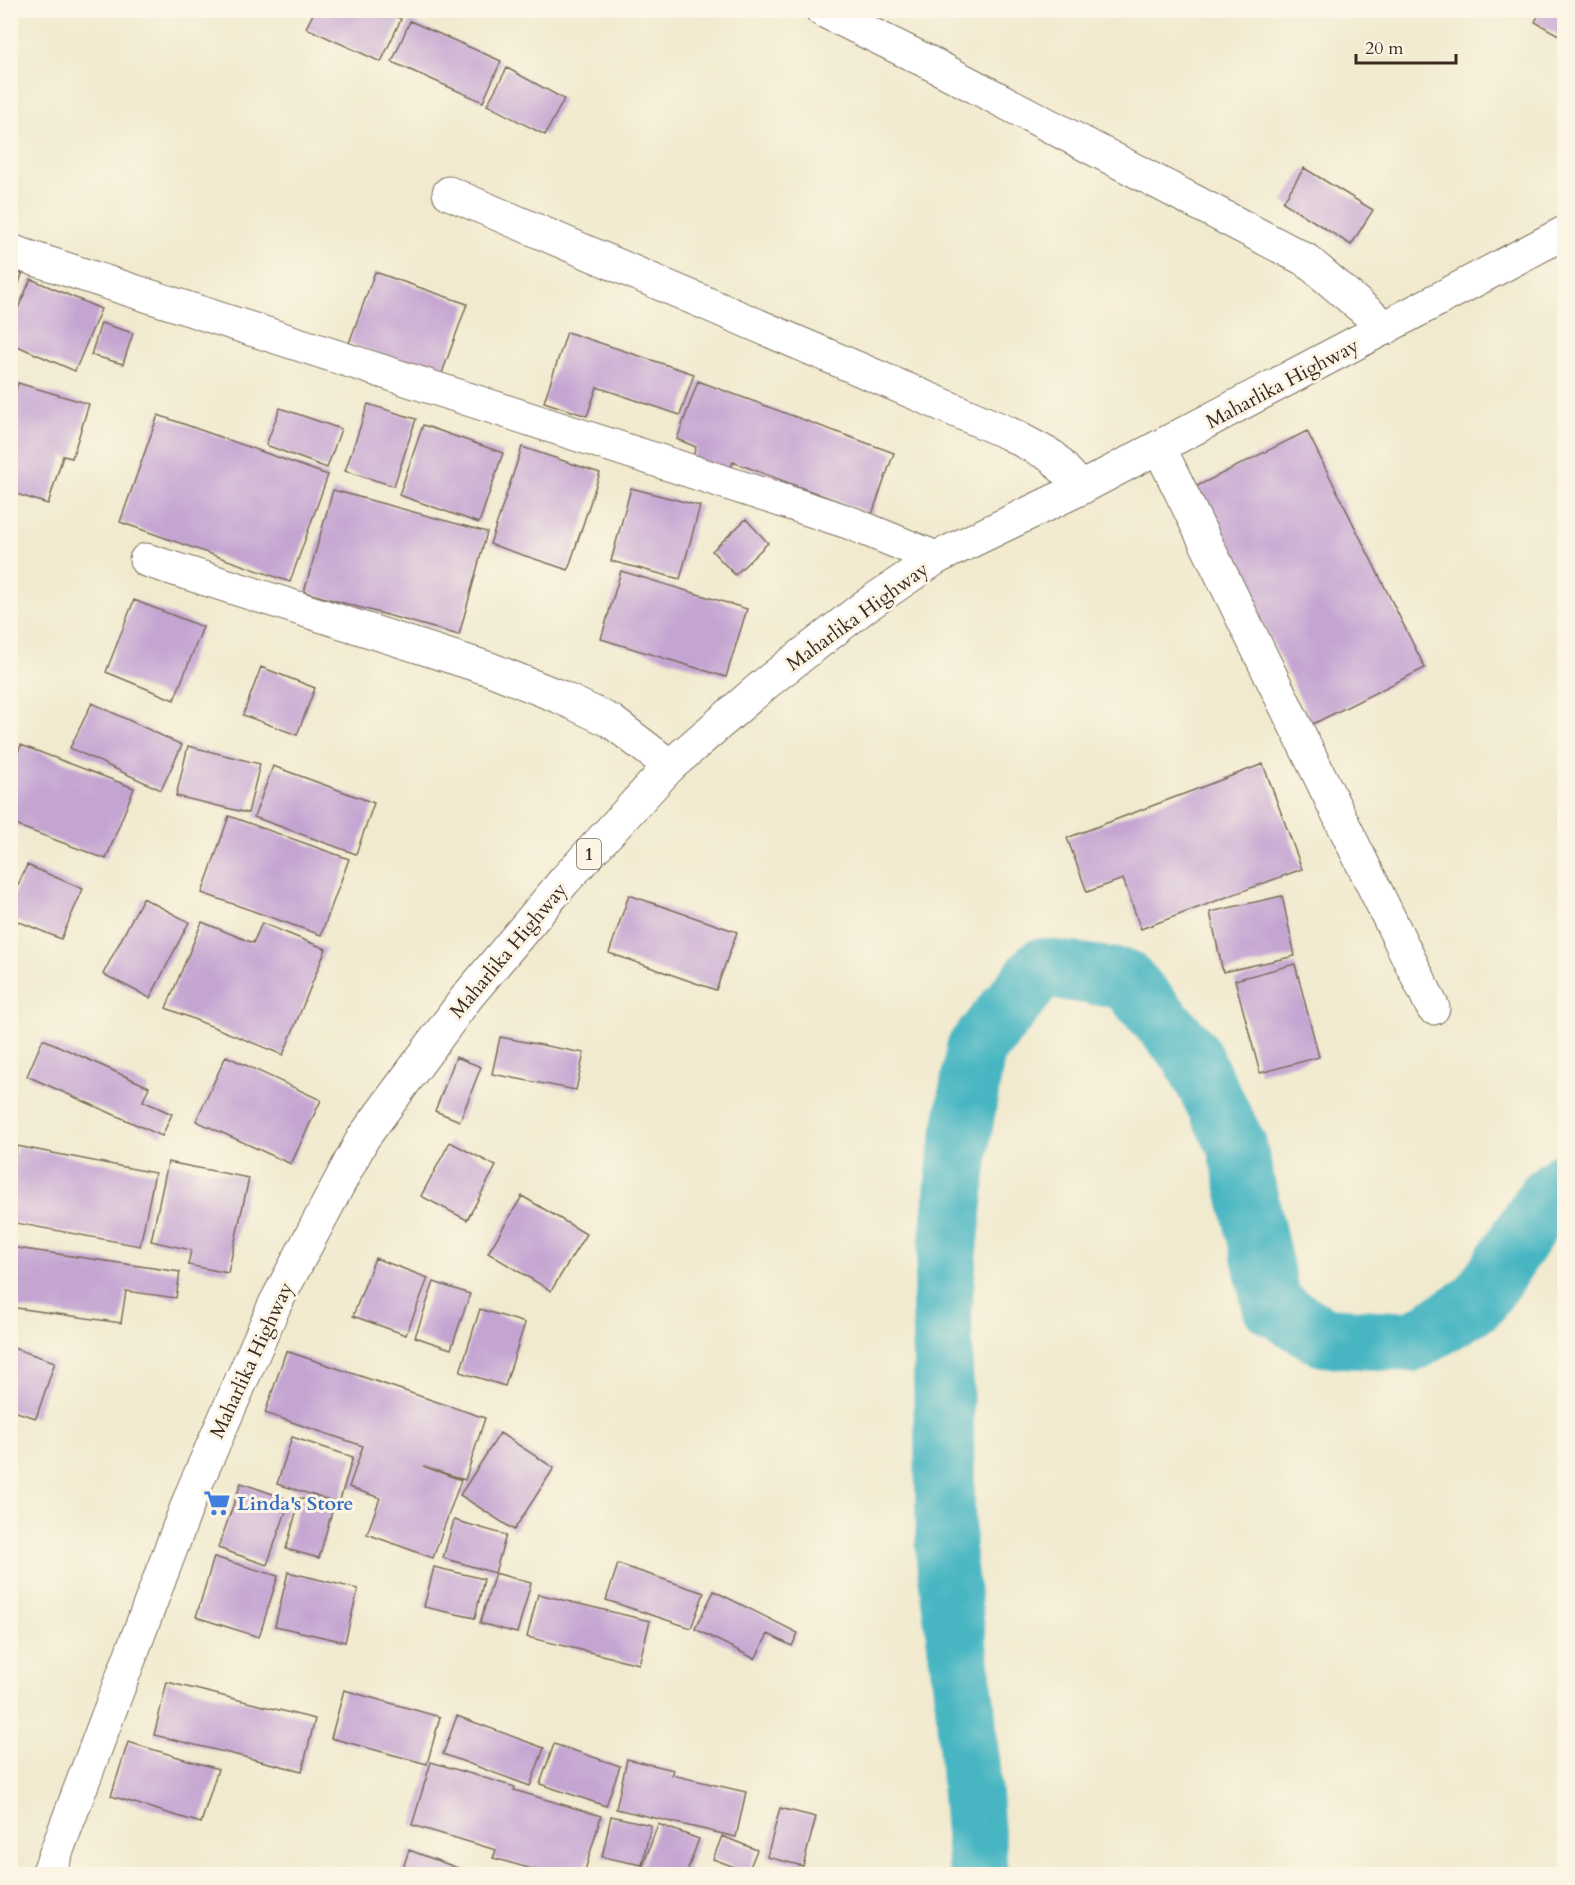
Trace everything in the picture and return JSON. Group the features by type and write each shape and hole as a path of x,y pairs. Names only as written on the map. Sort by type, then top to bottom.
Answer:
{"main road":[{"path":"822,10 928,62 1306,260 1386,328"},
{"path":"449,193 1008,433 1053,457 1081,488"},
{"name":"Maharlika Highway","path":"48,1875 192,1493 275,1304 363,1138 467,997 566,880 670,765 774,677 864,607 936,558 1081,488 1564,233"},
{"path":"10,251 848,522 936,558"},
{"path":"1159,447 1433,1008"},
{"path":"146,560 490,669 560,697 611,721 670,765"}],"building":[{"path":"315,10 384,10 401,19 381,62 306,28"},
{"path":"1541,10 1564,10 1564,38 1535,22"},
{"path":"410,21 501,61 483,102 392,62"},
{"path":"507,68 564,99 545,135 487,105"},
{"path":"1304,168 1373,210 1351,245 1283,202"},
{"path":"10,271 22,274 11,309 10,309"},
{"path":"375,272 467,304 441,376 349,343"},
{"path":"31,279 101,309 75,371 10,343 10,326"},
{"path":"101,323 133,333 123,364 91,355"},
{"path":"567,332 694,374 680,415 597,387 587,416 544,402"},
{"path":"698,381 894,453 872,514 733,462 728,475 691,462 696,447 677,439"},
{"path":"18,383 89,404 72,458 63,456 48,504 10,492 10,408"},
{"path":"368,404 416,419 394,486 345,471"},
{"path":"280,408 341,429 327,468 266,445"},
{"path":"158,415 328,475 290,582 120,522"},
{"path":"423,425 503,453 479,523 399,495"},
{"path":"1307,431 1425,668 1313,724 1195,487"},
{"path":"522,447 600,473 568,570 490,544"},
{"path":"631,488 700,506 680,579 611,561"},
{"path":"333,490 487,532 459,635 304,592"},
{"path":"746,519 768,543 735,575 712,551"},
{"path":"621,571 747,609 726,677 601,639"},
{"path":"134,600 203,627 174,700 106,672"},
{"path":"261,667 315,688 297,735 243,715"},
{"path":"92,703 182,745 161,790 70,748"},
{"path":"21,745 134,788 106,859 10,823 10,773"},
{"path":"188,746 260,764 248,813 176,796"},
{"path":"1263,764 1302,869 1141,929 1123,879 1087,892 1067,838"},
{"path":"273,766 374,803 356,854 254,817"},
{"path":"229,816 349,859 321,935 202,893"},
{"path":"27,865 83,889 61,939 10,918 10,903"},
{"path":"629,895 737,932 716,990 609,953"},
{"path":"1282,896 1295,956 1223,972 1210,912"},
{"path":"143,898 189,922 150,998 103,974"},
{"path":"202,922 253,943 262,923 326,949 283,1055 166,1008"},
{"path":"1295,964 1319,1057 1260,1073 1235,980"},
{"path":"500,1037 584,1053 576,1090 492,1074"},
{"path":"43,1039 149,1087 143,1101 172,1114 162,1136 27,1076"},
{"path":"226,1056 321,1100 291,1164 196,1121"},
{"path":"456,1057 481,1067 460,1121 435,1111"},
{"path":"450,1142 496,1166 467,1220 421,1196"},
{"path":"17,1146 155,1173 140,1246 10,1222 10,1179"},
{"path":"168,1162 249,1178 228,1273 188,1265 191,1250 151,1241"},
{"path":"522,1196 586,1234 551,1291 488,1253"},
{"path":"10,1247 180,1272 176,1298 126,1291 121,1323 10,1307"},
{"path":"375,1258 428,1278 406,1335 353,1316"},
{"path":"434,1282 470,1294 451,1349 415,1337"},
{"path":"480,1309 525,1323 505,1386 460,1372"},
{"path":"10,1347 55,1362 36,1418 10,1410"},
{"path":"286,1351 485,1418 465,1480 423,1466 461,1480 433,1558 367,1534 380,1498 349,1487 363,1446 265,1413"},
{"path":"500,1433 554,1468 514,1530 460,1495"},
{"path":"292,1437 353,1457 339,1503 277,1484"},
{"path":"241,1483 290,1500 267,1565 218,1548"},
{"path":"300,1498 333,1508 319,1558 286,1549"},
{"path":"454,1520 506,1535 495,1573 443,1558"},
{"path":"214,1557 278,1576 259,1637 196,1617"},
{"path":"618,1564 704,1593 691,1628 606,1600"},
{"path":"434,1567 484,1579 475,1618 424,1607"},
{"path":"288,1572 358,1589 345,1642 275,1626"},
{"path":"495,1573 531,1583 517,1633 480,1623"},
{"path":"714,1591 798,1633 792,1646 768,1634 755,1659 695,1629"},
{"path":"538,1594 650,1621 639,1664 527,1637"},
{"path":"167,1682 315,1719 302,1771 154,1735"},
{"path":"344,1690 440,1717 427,1764 331,1738"},
{"path":"457,1716 544,1748 530,1786 443,1754"},
{"path":"128,1742 218,1769 201,1823 111,1796"},
{"path":"554,1744 620,1766 606,1806 540,1784"},
{"path":"627,1759 674,1770 672,1775 746,1792 736,1837 616,1809"},
{"path":"431,1762 601,1816 584,1874 550,1874 493,1858 496,1850 412,1825"},
{"path":"780,1808 816,1817 803,1866 767,1857"},
{"path":"611,1816 651,1825 642,1865 602,1857"},
{"path":"658,1824 699,1839 686,1874 640,1874"},
{"path":"722,1836 757,1850 748,1872 713,1859"},
{"path":"409,1850 474,1874 401,1874"}],"waterway":[{"path":"978,1874 965,1704 946,1561 942,1305 958,1156 976,1049 1041,968 1125,979 1190,1053 1237,1146 1272,1306 1324,1337 1412,1342 1478,1302 1547,1197 1564,1183"}],"place":[{"name":"Linda's Store","path":"217,1503"}]}
